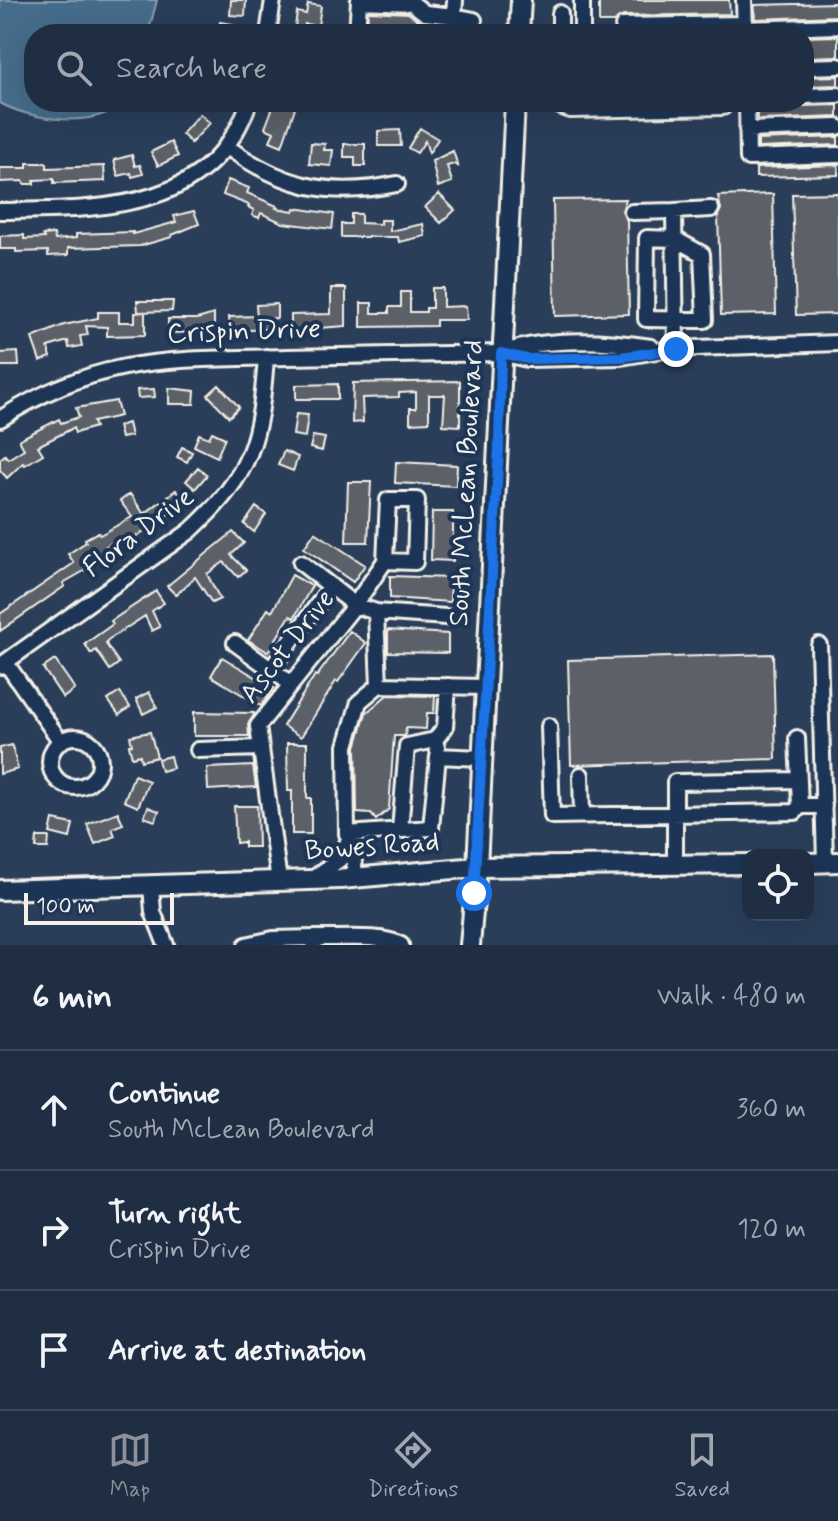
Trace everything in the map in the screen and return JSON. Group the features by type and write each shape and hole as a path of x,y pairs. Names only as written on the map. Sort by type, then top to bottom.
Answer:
{"main road":[{"path":"520,24 521,0"},
{"name":"South McLean Boulevard","path":"470,945 477,867 514,112"},
{"name":"Bowes Road","path":"0,890 355,878 477,867 742,864"}],"street":[{"path":"269,24 273,0"},
{"path":"358,24 359,0 412,3 425,13 474,20 474,24"},
{"path":"453,24 455,0"},
{"path":"582,0 582,24"},
{"path":"744,0 745,24"},
{"path":"560,13 560,24"},
{"path":"814,27 838,26"},
{"path":"814,67 838,66"},
{"path":"814,96 838,95"},
{"path":"0,211 116,206 147,200 198,173 226,146 244,112"},
{"path":"747,112 748,165 838,155"},
{"path":"747,130 838,127"},
{"path":"226,146 263,171 308,187 347,191 397,184"},
{"path":"632,212 711,209"},
{"path":"673,349 676,321 674,211"},
{"path":"647,238 675,239 702,254 705,320 676,321 646,319 647,238"},
{"name":"Crispin Drive","path":"0,419 60,385 106,370 170,359 501,353 527,359 621,357 673,349 838,343"},
{"name":"Flora Drive","path":"3,665 190,531 219,505 243,471 255,442 262,411 266,357"},
{"path":"388,500 417,500 415,562 385,561 388,500"},
{"name":"Ascot Drive","path":"279,881 258,726 355,605 385,561"},
{"path":"301,563 355,605 376,612 446,617"},
{"path":"271,669 331,586"},
{"path":"376,612 379,685"},
{"path":"235,643 291,684"},
{"path":"819,645 824,862"},
{"path":"3,665 61,742"},
{"path":"435,740 438,756 431,828 347,834 346,746 359,702 379,685 485,687"},
{"path":"400,830 407,746 435,740 445,727 448,686"},
{"path":"549,726 552,816 795,812 800,806 797,738"},
{"path":"198,750 260,748"},
{"path":"438,756 481,758"},
{"path":"581,775 582,815"},
{"path":"675,865 675,782 799,780"},
{"path":"800,806 824,806"},
{"path":"352,833 355,878"},
{"path":"311,880 340,859 352,833"},
{"path":"151,885 153,912 166,945"},
{"path":"246,945 273,939 375,940 401,945"}],"water":[{"path":"0,0 157,0 151,24 24,24 24,112 109,112 81,119 46,118 29,114 0,103"}],"building":[{"path":"231,0 246,0 245,16 230,15"},
{"path":"599,0 729,0 730,14 623,16 614,22 599,22"},
{"path":"838,3 838,16 755,19 754,5"},
{"path":"308,4 321,6 318,24 295,24 297,12 306,14"},
{"path":"368,11 408,13 418,20 418,24 367,24"},
{"path":"838,36 838,56 814,57 814,37"},
{"path":"838,76 838,85 814,86 814,77"},
{"path":"838,105 838,117 757,120 757,112 814,112 814,106"},
{"path":"271,112 294,112 282,146 270,141 274,132 265,128"},
{"path":"200,114 210,123 191,143 182,134"},
{"path":"420,128 438,139 429,153 425,141 417,153 408,148"},
{"path":"400,130 401,146 378,146 378,131"},
{"path":"838,137 838,145 758,148 758,140"},
{"path":"171,142 178,156 158,166 151,152"},
{"path":"311,143 325,144 324,150 333,150 331,166 309,164"},
{"path":"344,144 365,144 365,166 355,166 355,157 344,157"},
{"path":"453,151 458,166 447,166 452,182 438,187 432,161"},
{"path":"132,155 135,166 140,165 143,174 118,176 114,160"},
{"path":"27,163 47,163 47,168 104,166 105,181 54,183 54,179 34,180 34,184 0,182 0,168 27,168"},
{"path":"838,165 838,175 756,177 756,168"},
{"path":"228,180 249,188 247,193 276,208 334,214 332,229 283,223 261,213 259,218 252,215 254,210 249,205 223,195"},
{"path":"838,193 838,314 796,315 792,194"},
{"path":"439,194 455,210 441,223 425,207"},
{"path":"773,194 776,314 721,315 718,215 721,209 718,196"},
{"path":"626,199 622,211 627,220 629,314 555,316 553,200"},
{"path":"194,211 199,224 172,237 140,246 68,248 68,255 48,256 48,251 0,249 0,236 24,235 24,239 54,234 55,240 76,238 76,234 133,234 176,222 174,216"},
{"path":"351,214 361,214 361,223 380,224 380,220 390,220 390,231 423,224 425,236 399,242 398,237 341,237 341,224 351,224"},
{"path":"331,288 346,288 346,326 291,330 291,315 331,314"},
{"path":"432,288 443,288 443,307 466,306 467,320 436,320 436,326 361,327 361,303 372,303 372,313 389,313 389,307 401,307 401,292 410,292 410,312 426,312 426,308 432,308"},
{"path":"137,301 173,301 172,311 138,312"},
{"path":"277,304 277,318 268,319 269,329 230,331 229,317 257,316 256,305"},
{"path":"98,312 119,312 119,322 135,322 135,313 145,312 145,335 107,336 107,327 86,326 88,335 80,336 82,346 69,348 68,341 48,347 51,357 40,361 32,338 64,325 98,318"},
{"path":"214,314 214,332 168,333 168,319 197,319"},
{"path":"18,352 19,366 0,366 0,353"},
{"path":"460,381 460,426 443,425 445,395 429,395 429,422 410,423 410,408 416,408 416,392 399,393 399,397 362,398 363,422 352,423 353,383"},
{"path":"338,384 338,399 296,399 296,385"},
{"path":"219,385 239,407 229,417 208,395"},
{"path":"169,388 195,391 194,404 169,404"},
{"path":"154,389 155,397 138,398 137,390"},
{"path":"116,401 120,416 93,422 95,427 75,433 73,428 38,446 43,454 25,465 23,463 7,478 0,470 0,459 5,455 8,459 24,449 19,440 59,419 61,423 79,417 76,408"},
{"path":"296,414 308,415 305,437 293,435"},
{"path":"128,423 131,436 121,438 118,426"},
{"path":"212,432 225,438 217,457 194,446 199,434 209,438"},
{"path":"313,436 325,438 322,451 310,448"},
{"path":"182,447 192,452 187,462 177,457"},
{"path":"284,451 298,457 293,471 278,465"},
{"path":"396,462 457,465 456,486 395,483"},
{"path":"198,467 207,475 195,489 186,481"},
{"path":"348,482 371,482 368,542 346,542"},
{"path":"176,490 184,500 162,520 127,542 124,536 106,546 108,549 103,552 107,558 63,583 65,586 0,631 0,614 74,563 68,554 86,542 85,539 98,532 100,535 132,517 120,501 130,494 144,514"},
{"path":"256,507 266,514 254,532 244,524"},
{"path":"432,512 453,512 453,561 431,560"},
{"path":"233,532 244,543 231,555 246,570 238,577 224,562 207,574 220,599 212,603 195,577 176,595 167,586"},
{"path":"315,532 365,565 353,582 304,548"},
{"path":"292,575 312,586 294,618 290,616 268,652 248,640 268,609 272,612"},
{"path":"390,576 451,578 450,602 390,598"},
{"path":"156,591 164,603 152,611 160,627 152,631 145,616 108,640 106,644 119,663 110,670 96,650 91,654 85,644 113,624 111,621"},
{"path":"388,630 448,634 448,653 388,652"},
{"path":"350,631 366,643 336,681 301,737 283,726 315,675"},
{"path":"773,654 776,759 571,765 568,660"},
{"path":"222,657 274,688 261,706 211,676"},
{"path":"55,660 75,689 63,698 43,668"},
{"path":"120,692 130,707 119,715 108,700"},
{"path":"149,692 157,707 143,714 136,699"},
{"path":"387,695 435,696 434,713 427,713 426,729 406,728 405,736 394,736 389,809 376,820 371,814 357,813 356,747 366,713"},
{"path":"194,712 254,715 248,724 249,736 194,736"},
{"path":"150,732 157,757 141,761 140,755 132,757 130,736"},
{"path":"287,743 307,743 307,798 311,798 311,834 292,834"},
{"path":"12,745 18,769 0,774 0,748"},
{"path":"170,756 173,768 161,771 158,759"},
{"path":"253,766 256,787 208,790 207,768"},
{"path":"134,775 149,781 138,807 124,801"},
{"path":"234,806 257,806 258,847 244,847 244,842 236,843"},
{"path":"148,807 159,811 155,821 144,817"},
{"path":"118,812 123,824 112,828 115,836 95,844 87,824"},
{"path":"53,820 73,824 70,838 50,833"},
{"path":"37,837 49,837 48,848 36,848"}],"route":[{"path":"474,893 499,447 501,353 527,359 621,357 676,349"}]}
